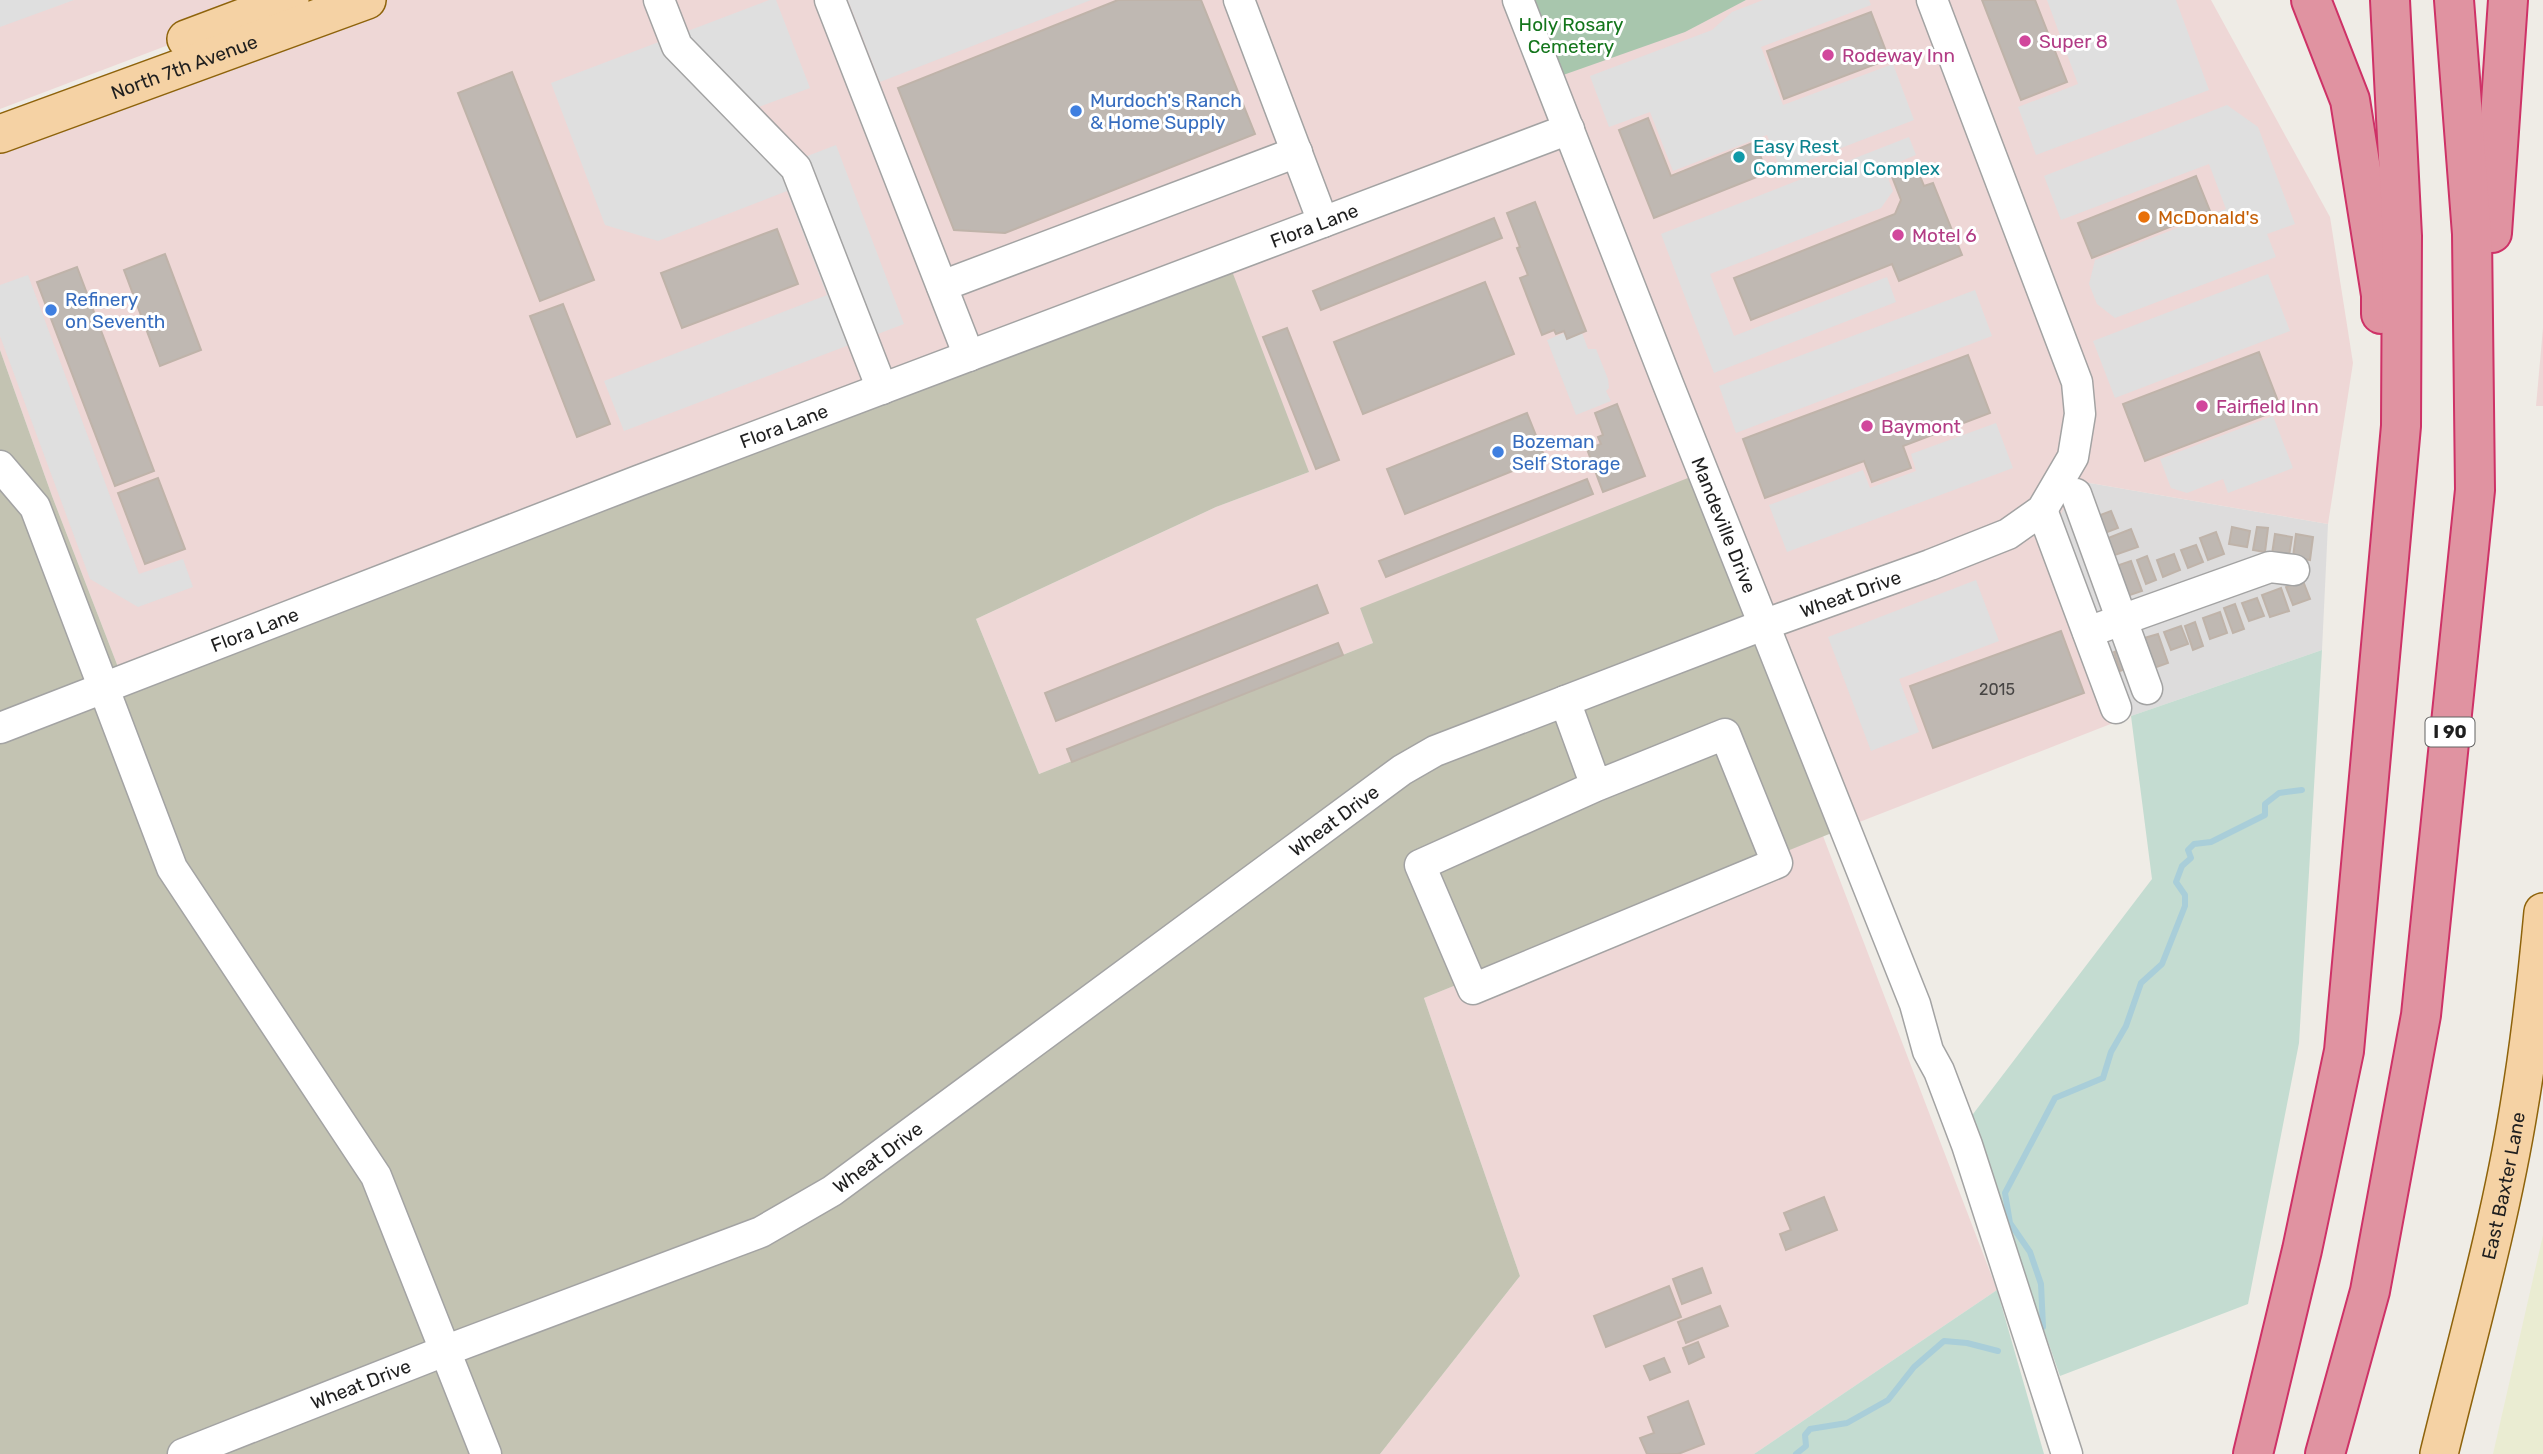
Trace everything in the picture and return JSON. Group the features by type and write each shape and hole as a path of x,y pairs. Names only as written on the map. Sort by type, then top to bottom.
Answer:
{"highway":[{"path":"2311,0 2350,100 2381,295 2383,620"},
{"path":"2253,1454 2302,1250 2344,1051 2401,412 2402,236 2390,0"},
{"name":"I 90","path":"2325,1454 2370,1291 2421,1015 2475,490 2472,234 2454,0"},
{"path":"2475,490 2508,0"}],"main road":[{"name":"North 7th Avenue","path":"0,110 290,0"},
{"name":"North 7th Avenue","path":"0,134 367,0"},
{"name":"East Baxter Lane","path":"2439,1454 2519,1108 2535,999 2543,912"}],"street":[{"path":"659,0 677,47 796,169 882,389"},
{"path":"830,0 969,356"},
{"path":"1239,0 1323,222"},
{"name":"Mandeville Drive","path":"1518,0 1915,1004 1927,1051 1939,1071 1967,1145 2067,1454"},
{"name":"Wheat Drive","path":"183,1454 447,1350 761,1232 832,1191 1402,769 1435,751 2008,534 2042,510 2073,457 2080,414 2077,382 1932,0"},
{"name":"Flora Lane","path":"0,728 882,389 1569,129"},
{"path":"942,286 1297,152"},
{"path":"0,466 34,508 172,868 376,1176 486,1454"},
{"path":"2076,494 2147,689"},
{"path":"2042,510 2116,708"},
{"path":"2088,632 2270,566 2294,570"},
{"path":"1565,701 1596,786"},
{"path":"1725,734 1777,863 1473,989 1420,865 1596,786 1725,734"}],"shaded area":[{"path":"0,0 287,0 0,109"},
{"path":"0,0 74,0 0,27"},
{"path":"365,0 1518,0 1737,4 1746,0 2211,0 2330,217 2353,363 2328,524 2078,481 2059,518 2131,716 1844,828 1361,608 1373,643 1039,774 976,619 1216,507 1309,472 118,667 52,496 0,350 0,134"},
{"path":"769,0 776,0 810,88 756,108 797,160 836,145 904,324 624,431 604,381 827,295 787,191 658,241 605,225 551,83"},
{"path":"848,0 1091,0 880,82"},
{"path":"1763,0 1869,0 1871,5 1761,47 1783,105 1893,64 1914,120 1781,171 1767,135 1673,171 1650,112 1609,127 1590,76 1712,30 1732,12"},
{"path":"2047,0 2176,0 2209,90 2036,155 2018,107 2078,84"},
{"path":"2227,105 2258,127 2295,224 2267,234 2276,257 2115,318 2097,304 2089,284 2095,260 2226,209 2209,164 2061,220 2044,176"},
{"path":"1909,137 1916,155 1884,168 1893,191 1881,208 1710,274 1734,336 1887,277 1896,302 1714,373 1661,234"},
{"path":"1227,258 1309,472 1216,507 976,619 1039,774 1373,643 1360,608 1703,472 1844,828 1424,998 1520,1276 1380,1454 0,1454 0,350 52,496 118,667"},
{"path":"2268,274 2290,331 2115,398 2093,341"},
{"path":"28,275 139,574 183,559 193,587 138,607 90,579 0,336 0,285"},
{"path":"1975,290 1992,336 1736,433 1719,386"},
{"path":"2543,328 2543,406 2536,406"},
{"path":"1564,333 1567,339 1582,333 1588,349 1596,349 1608,379 1609,388 1606,391 1611,401 1576,415 1547,340"},
{"path":"2273,416 2293,468 2228,493 2223,479 2187,493 2171,488 2160,459"},
{"path":"1996,423 2013,468 1787,552 1769,505 1863,470 1870,488 1916,471 1911,454"},
{"path":"2078,481 2328,524 2322,650 2131,716 2058,518"},
{"path":"1976,580 1999,641 1899,679 1919,732 1871,751 1828,637"},
{"path":"2322,650 2299,1043 2248,1304 2060,1376 1970,1118 2152,879 2131,716"},
{"path":"1823,836 1997,1290 1754,1454 1380,1454 1520,1276 1424,998"},
{"path":"2543,1235 2543,1454 2493,1454"},
{"path":"1997,1290 2044,1454 1754,1454"}],"green space":[{"name":"Holy Rosary Cemetery","path":"1518,0 1746,0 1685,32 1549,80"}],"building":[{"name":"Murdoch's Ranch & Home Supply","path":"1118,0 1201,0 1255,134 1005,233 954,230 898,88"},
{"name":"Super 8","path":"1982,0 2035,0 2067,82 2021,100"},
{"name":"Rodeway Inn","path":"1871,12 1889,59 1784,99 1767,51"},
{"path":"512,72 594,280 540,301 458,93"},
{"name":"Easy Rest Commercial Complex","path":"1648,118 1671,176 1755,142 1767,173 1654,218 1619,130"},
{"name":"Motel 6","path":"1915,164 1924,186 1933,183 1962,255 1899,281 1892,264 1751,320 1734,278 1895,214 1901,200 1891,174"},
{"name":"McDonald's","path":"2196,176 2210,211 2092,258 2078,223"},
{"path":"1535,202 1586,331 1567,339 1564,331 1556,334 1554,330 1542,335 1520,278 1528,275 1507,213"},
{"path":"1494,218 1502,238 1321,310 1313,291"},
{"path":"777,229 798,284 682,328 661,273"},
{"path":"165,254 201,350 160,366 124,270"},
{"path":"77,267 154,471 115,486 37,282"},
{"path":"1485,282 1514,354 1363,414 1334,342"},
{"path":"563,304 610,424 577,437 530,316"},
{"path":"1287,328 1339,460 1316,469 1263,337"},
{"name":"Fairfield Inn","path":"2259,352 2281,409 2145,461 2123,404"},
{"name":"Baymont","path":"1968,355 1990,413 1903,446 1911,468 1872,482 1864,461 1765,498 1743,439"},
{"path":"1617,404 1645,476 1603,492 1587,449 1601,444 1598,437 1603,435 1595,413"},
{"path":"1527,413 1545,458 1405,514 1387,469"},
{"path":"158,478 185,549 145,564 118,493"},
{"path":"1587,479 1593,494 1386,577 1379,561"},
{"path":"2111,511 2118,528 2102,534 2095,517"},
{"path":"2232,527 2250,531 2247,547 2229,544"},
{"path":"2257,527 2268,528 2265,552 2253,550"},
{"path":"2131,529 2138,547 2109,557 2103,540"},
{"path":"2216,532 2224,554 2208,560 2200,538"},
{"path":"2275,534 2292,537 2289,556 2272,554"},
{"path":"2296,534 2313,537 2310,560 2293,557"},
{"path":"2196,545 2203,562 2188,568 2181,550"},
{"path":"2174,554 2180,570 2163,577 2157,560"},
{"path":"2147,556 2156,580 2146,584 2137,560"},
{"path":"2131,561 2142,591 2124,597 2113,567"},
{"path":"2303,581 2310,599 2293,605 2286,587"},
{"path":"1317,585 1328,613 1056,721 1045,693"},
{"path":"2281,588 2289,611 2270,617 2262,595"},
{"path":"2257,598 2264,616 2249,621 2242,603"},
{"path":"2235,604 2244,629 2233,633 2224,608"},
{"path":"2220,612 2227,633 2210,639 2203,618"},
{"path":"2195,622 2203,646 2193,650 2185,626"},
{"path":"2181,626 2188,644 2171,650 2164,632"},
{"path":"2061,631 2084,693 1933,748 1910,686"},
{"path":"2158,634 2168,663 2151,669 2141,639"},
{"path":"1338,643 1343,655 1072,762 1067,749"},
{"path":"2127,647 2134,666 2120,671 2114,652"},
{"path":"1824,1197 1837,1230 1786,1250 1780,1234 1791,1230 1784,1213"},
{"path":"1702,1268 1711,1293 1682,1304 1673,1279"},
{"path":"1669,1286 1681,1317 1606,1347 1594,1316"},
{"path":"1720,1306 1728,1326 1686,1343 1678,1322"},
{"path":"1698,1342 1704,1357 1689,1364 1683,1348"},
{"path":"1664,1358 1670,1372 1650,1380 1644,1366"},
{"path":"1688,1401 1704,1444 1678,1454 1647,1454 1640,1438 1654,1433 1648,1417"}],"waterway":[{"path":"2043,1327 2041,1284 2030,1252 2010,1223 2005,1193 2055,1098 2103,1078 2111,1052 2126,1026 2141,983 2162,964 2185,906 2185,895 2176,882 2182,866 2191,858 2188,850 2194,844 2211,842 2265,815 2265,804 2279,793 2302,790"},
{"path":"1796,1454 1806,1446 1805,1435 1810,1429 1847,1423 1888,1400 1914,1367 1944,1341 1967,1343 1998,1351"}],"place":[{"name":"Super 8","path":"2025,41"},
{"name":"Rodeway Inn","path":"1828,55"},
{"name":"Murdoch's Ranch & Home Supply","path":"1076,111"},
{"name":"Easy Rest Commercial Complex","path":"1739,157"},
{"name":"McDonald's","path":"2144,217"},
{"name":"Motel 6","path":"1898,235"},
{"name":"Refinery on Seventh","path":"51,310"},
{"name":"Fairfield Inn","path":"2202,406"},
{"name":"Baymont","path":"1867,426"},
{"name":"Bozeman Self Storage","path":"1498,452"}]}
